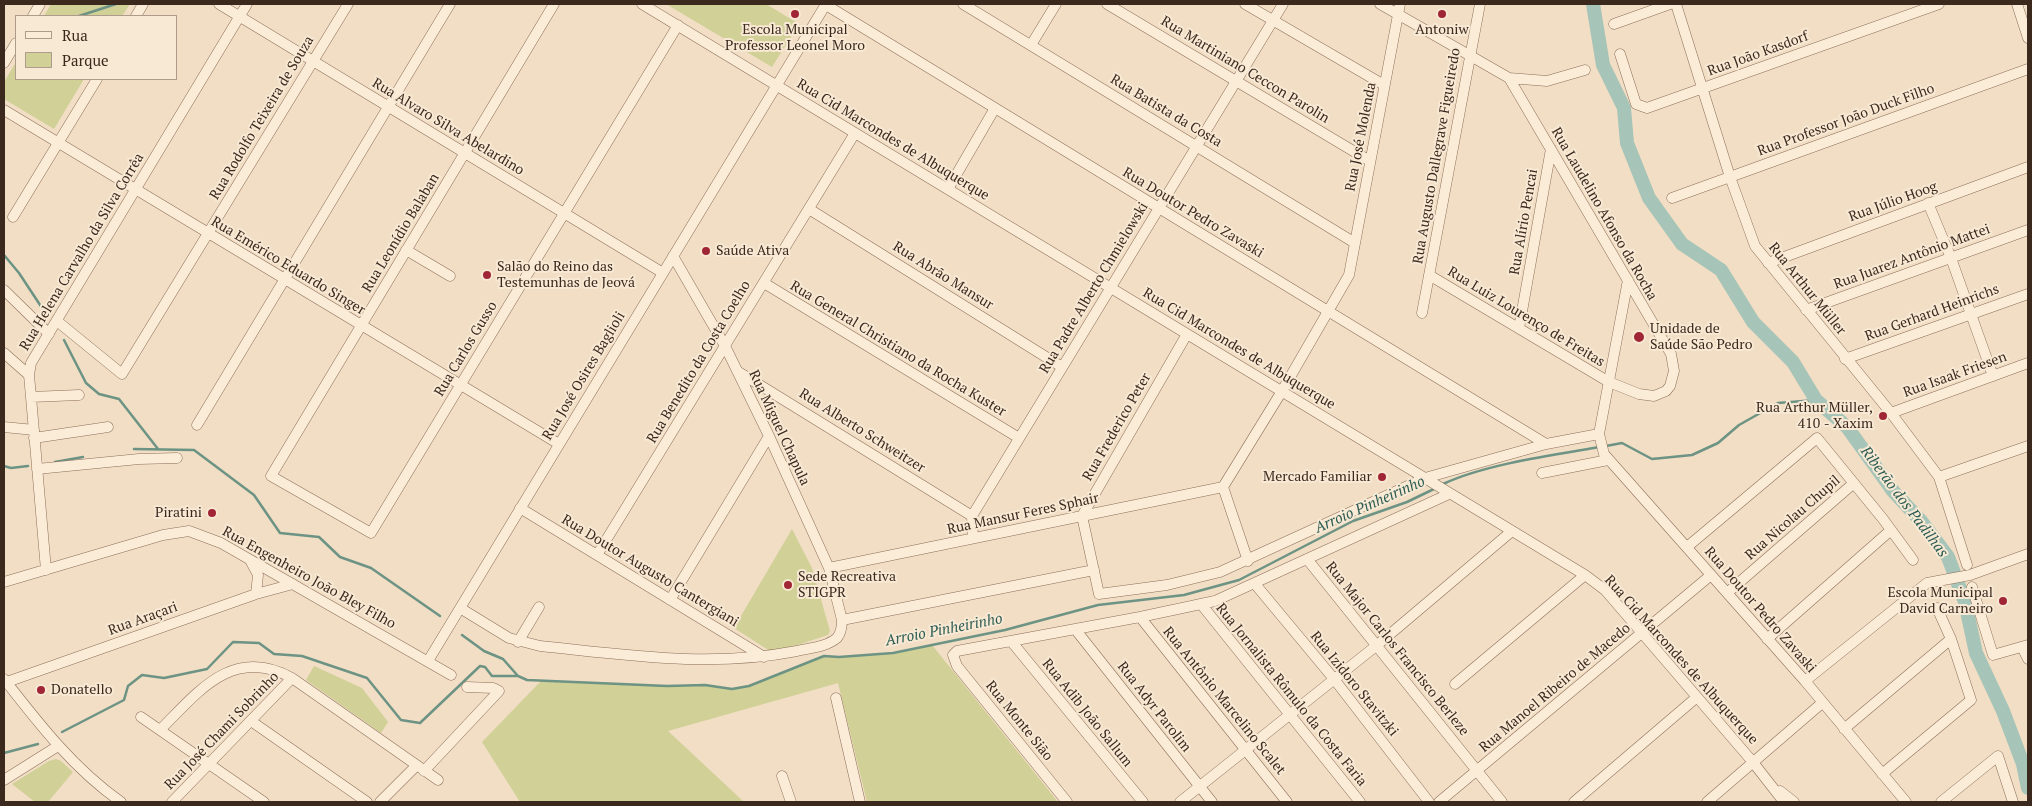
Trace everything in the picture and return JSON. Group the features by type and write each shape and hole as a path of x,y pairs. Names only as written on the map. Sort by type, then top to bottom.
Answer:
{"street":[{"path":"33,15 40,4"},
{"path":"137,15 143,4"},
{"name":"Rua Alvaro Silva Abelardino","path":"219,4 663,273"},
{"name":"Rua Helena Carvalho da Silva Corrêa","path":"46,570 29,375 31,363 247,4"},
{"name":"Rua Rodolfo Teixeira de Souza","path":"57,321 122,374 348,4"},
{"path":"197,425 450,4"},
{"name":"Rua Leonídio Balaban","path":"371,533 271,476 554,4"},
{"name":"Rua Cid Marcondes de Albuquerque","path":"642,4 1585,575 1605,590 1752,761 1784,802"},
{"name":"Rua José Osires Baglioli","path":"428,661 826,4"},
{"name":"Rua Doutor Pedro Zavaski","path":"826,4 1546,444"},
{"name":"Rua Batista da Costa","path":"963,4 1355,243"},
{"path":"1031,45 1056,4"},
{"name":"Rua Martiniano Ceccon Parolin","path":"1107,4 1370,161"},
{"path":"1245,4 1384,85"},
{"name":"Rua Padre Alberto Chmielowski","path":"972,516 1283,4"},
{"path":"1380,4 1509,78 1547,81 1585,70"},
{"name":"Rua José Molenda","path":"1328,311 1349,275 1400,4"},
{"name":"Rua Augusto Dallegrave Figueiredo","path":"1422,313 1480,4"},
{"path":"1614,24 1670,4"},
{"name":"Rua Arthur Müller","path":"1676,4 1730,177 1755,246 1845,359 1891,413 1939,477 1968,572"},
{"name":"Rua João Kasdorf","path":"1620,54 1636,104 1642,108 1647,108 1939,4"},
{"path":"2017,4 2028,38"},
{"name":"Rua Carlos Gusso","path":"371,533 678,25"},
{"path":"4,63 15,45"},
{"name":"Rua Professor João Duck Filho","path":"1672,198 2028,69"},
{"name":"Rua Laudelino Afonso da Rocha","path":"1509,78 1670,354 1674,376 1666,391 1654,396 1639,394 1609,382"},
{"path":"13,217 96,80"},
{"path":"948,189 995,108"},
{"name":"Rua Emérico Eduardo Singer","path":"4,110 559,444"},
{"name":"Rua Benedito da Costa Coelho","path":"597,555 855,133"},
{"name":"Rua Alírio Pencai","path":"1519,328 1551,149"},
{"name":"Rua Júlio Hoog","path":"1768,262 2028,167"},
{"path":"1928,203 1951,258 1993,376"},
{"name":"Rua Abrão Mansur","path":"809,209 1062,367"},
{"name":"Rua Juarez Antônio Mattei","path":"1806,310 2028,230"},
{"path":"406,250 450,276"},
{"name":"Rua Miguel Chapula","path":"673,256 725,346 769,436 829,568 842,620"},
{"name":"Rua Luiz Lourenço de Freitas","path":"1430,275 1609,382"},
{"path":"1082,516 1100,594 1167,585 1220,572 1248,561 1317,526 1428,480 1546,444 1600,437 1628,280"},
{"name":"Rua General Christiano da Rocha Kuster","path":"764,283 1019,438"},
{"path":"4,290 49,334"},
{"name":"Rua Gerhard Heinrichs","path":"1845,359 2028,294"},
{"path":"1248,561 1223,487 1328,311"},
{"name":"Rua Frederico Peter","path":"1082,516 1187,334"},
{"path":"4,353 29,375"},
{"name":"Rua Isaak Friesen","path":"1891,413 2028,364"},
{"name":"Rua Alberto Schweitzer","path":"737,371 972,516"},
{"path":"31,397 79,394"},
{"path":"4,427 34,434 108,427"},
{"path":"670,600 769,436"},
{"name":"Rua Doutor Pedro Zavaski","path":"1600,437 1606,457 1804,681 1906,802"},
{"path":"1687,547 1817,438 1913,560"},
{"path":"1939,477 2028,446"},
{"path":"1542,473 1606,457"},
{"path":"37,469 140,459 177,458"},
{"name":"Rua Nicolau Chupil","path":"1727,593 1854,483"},
{"name":"Rua Mansur Feres Sphair","path":"829,568 1223,487"},
{"path":"1011,641 1075,628 1140,618 1215,601 1448,493"},
{"name":"Rua Doutor Augusto Cantergiani","path":"520,508 765,657"},
{"path":"972,516 973,538"},
{"path":"1767,639 1891,530"},
{"name":"Rua Engenheiro João Bley Filho","path":"4,582 163,534 189,531 221,543 450,675"},
{"path":"1180,802 1376,646 1512,531"},
{"path":"1804,681 1927,583 2028,554"},
{"path":"250,559 258,575 256,594"},
{"name":"Rua Major Carlos Francisco Berleze","path":"1307,560 1502,802"},
{"path":"460,608 518,642 540,646 685,661 765,657 820,646 837,638 842,628 842,620 1094,570"},
{"path":"1455,684 1585,575"},
{"name":"Rua Manoel Ribeiro de Macedo","path":"1439,802 1711,575"},
{"name":"Rua Araçari","path":"5,681 256,594 293,584"},
{"name":"Rua Izidoro Stavitzki","path":"1255,584 1334,679 1430,802"},
{"path":"1972,586 1993,655 2025,646 2028,659"},
{"name":"Rua Jornalista Rômulo da Costa Faria","path":"1201,604 1360,802"},
{"path":"518,642 539,607"},
{"path":"1882,774 1970,700 1951,639 1937,608"},
{"name":"Rua Antônio Marcelino Scalet","path":"1140,618 1287,802"},
{"name":"Rua Adyr Parolim","path":"1075,628 1212,802"},
{"path":"1844,729 1951,639"},
{"name":"Rua Monte Sião","path":"1011,641 964,648 953,655 957,666 1067,802"},
{"name":"Rua Adib João Sallum","path":"1011,641 1143,802"},
{"path":"160,730 208,683 230,671 256,667 272,670 292,678 438,780"},
{"name":"Rua José Chami Sobrinho","path":"172,802 292,678"},
{"path":"5,681 58,746 106,791 121,802"},
{"path":"380,802 420,768 499,691 493,688 467,687"},
{"path":"1574,802 1697,697"},
{"path":"836,698 860,802"},
{"path":"1706,802 1822,703"},
{"path":"141,717 264,802"},
{"path":"251,720 366,802"},
{"path":"4,780 58,746"},
{"path":"1941,802 1998,756 2013,802"},
{"path":"782,776 791,802"},
{"name":"Rua Cid Marcondes de Albuquerque","path":"1769,782 1794,802"}],"green space":[{"path":"51,4 130,4 123,15 45,15"},
{"path":"666,4 766,4 799,24 772,67"},
{"path":"15,64 15,80 83,80 54,129 4,99 4,82"},
{"name":"Sede Recreativa STIGPR","path":"792,529 812,568 830,631 828,635 773,653 734,628"},
{"path":"932,645 1058,802 867,802 838,683 668,731 744,802 520,802 482,742 541,681 667,686 705,685 732,689 749,686 824,656 839,657 893,653"},
{"path":"314,666 362,688 388,722 381,733 306,680"},
{"path":"56,759 73,772 48,802 35,802 12,784 49,761"}],"waterway":[{"path":"82,15 116,4"},
{"name":"Riberão dos Padilhas","path":"1593,4 1603,65 1624,108 1627,143 1649,198 1682,244 1721,270 1753,322 1793,362 1816,400 1847,427 1893,491 1921,521 1948,557 1965,602 1976,653 2003,711 2023,764 2028,788"},
{"path":"4,255 19,273 46,314"},
{"path":"64,340 86,383 99,394 119,399 158,449"},
{"name":"Arroio Pinheirinho","path":"1606,446 1622,443 1652,459 1692,455 1718,443 1739,425 1778,403 1816,400"},
{"name":"Arroio Pinheirinho","path":"1443,484 1499,466 1600,447"},
{"path":"134,449 194,450 254,495 280,533 319,537 340,557 371,568 440,616"},
{"path":"55,462 83,457"},
{"path":"4,466 11,468 28,466"},
{"name":"Arroio Pinheirinho","path":"62,732 124,700 128,686 142,675 164,678 207,669 233,642 259,643 274,654 302,656 367,678 401,720 420,723 480,666 485,667 492,676 518,676 527,680 667,686 705,685 732,689 749,686 824,656 839,657 893,653 1005,630 1098,605 1184,595 1239,580 1353,521 1407,502 1436,488"},
{"path":"462,635 484,651 503,659 518,676"},
{"name":"Arroio Pinheirinho","path":"4,753 38,744"}],"place":[{"name":"Escola Municipal Professor Leonel Moro","path":"795,14"},
{"name":"Antoniw","path":"1442,14"},
{"name":"Saúde Ativa","path":"706,251"},
{"name":"Salão do Reino das Testemunhas de Jeová","path":"487,275"},
{"name":"Unidade de Saúde São Pedro","path":"1639,337"},
{"name":"Rua Arthur Müller, 410 - Xaxim","path":"1883,416"},
{"name":"Mercado Familiar","path":"1382,477"},
{"name":"Piratini","path":"212,513"},
{"name":"Sede Recreativa STIGPR","path":"788,585"},
{"name":"Escola Municipal David Carneiro","path":"2003,601"},
{"name":"Donatello","path":"41,690"}]}
